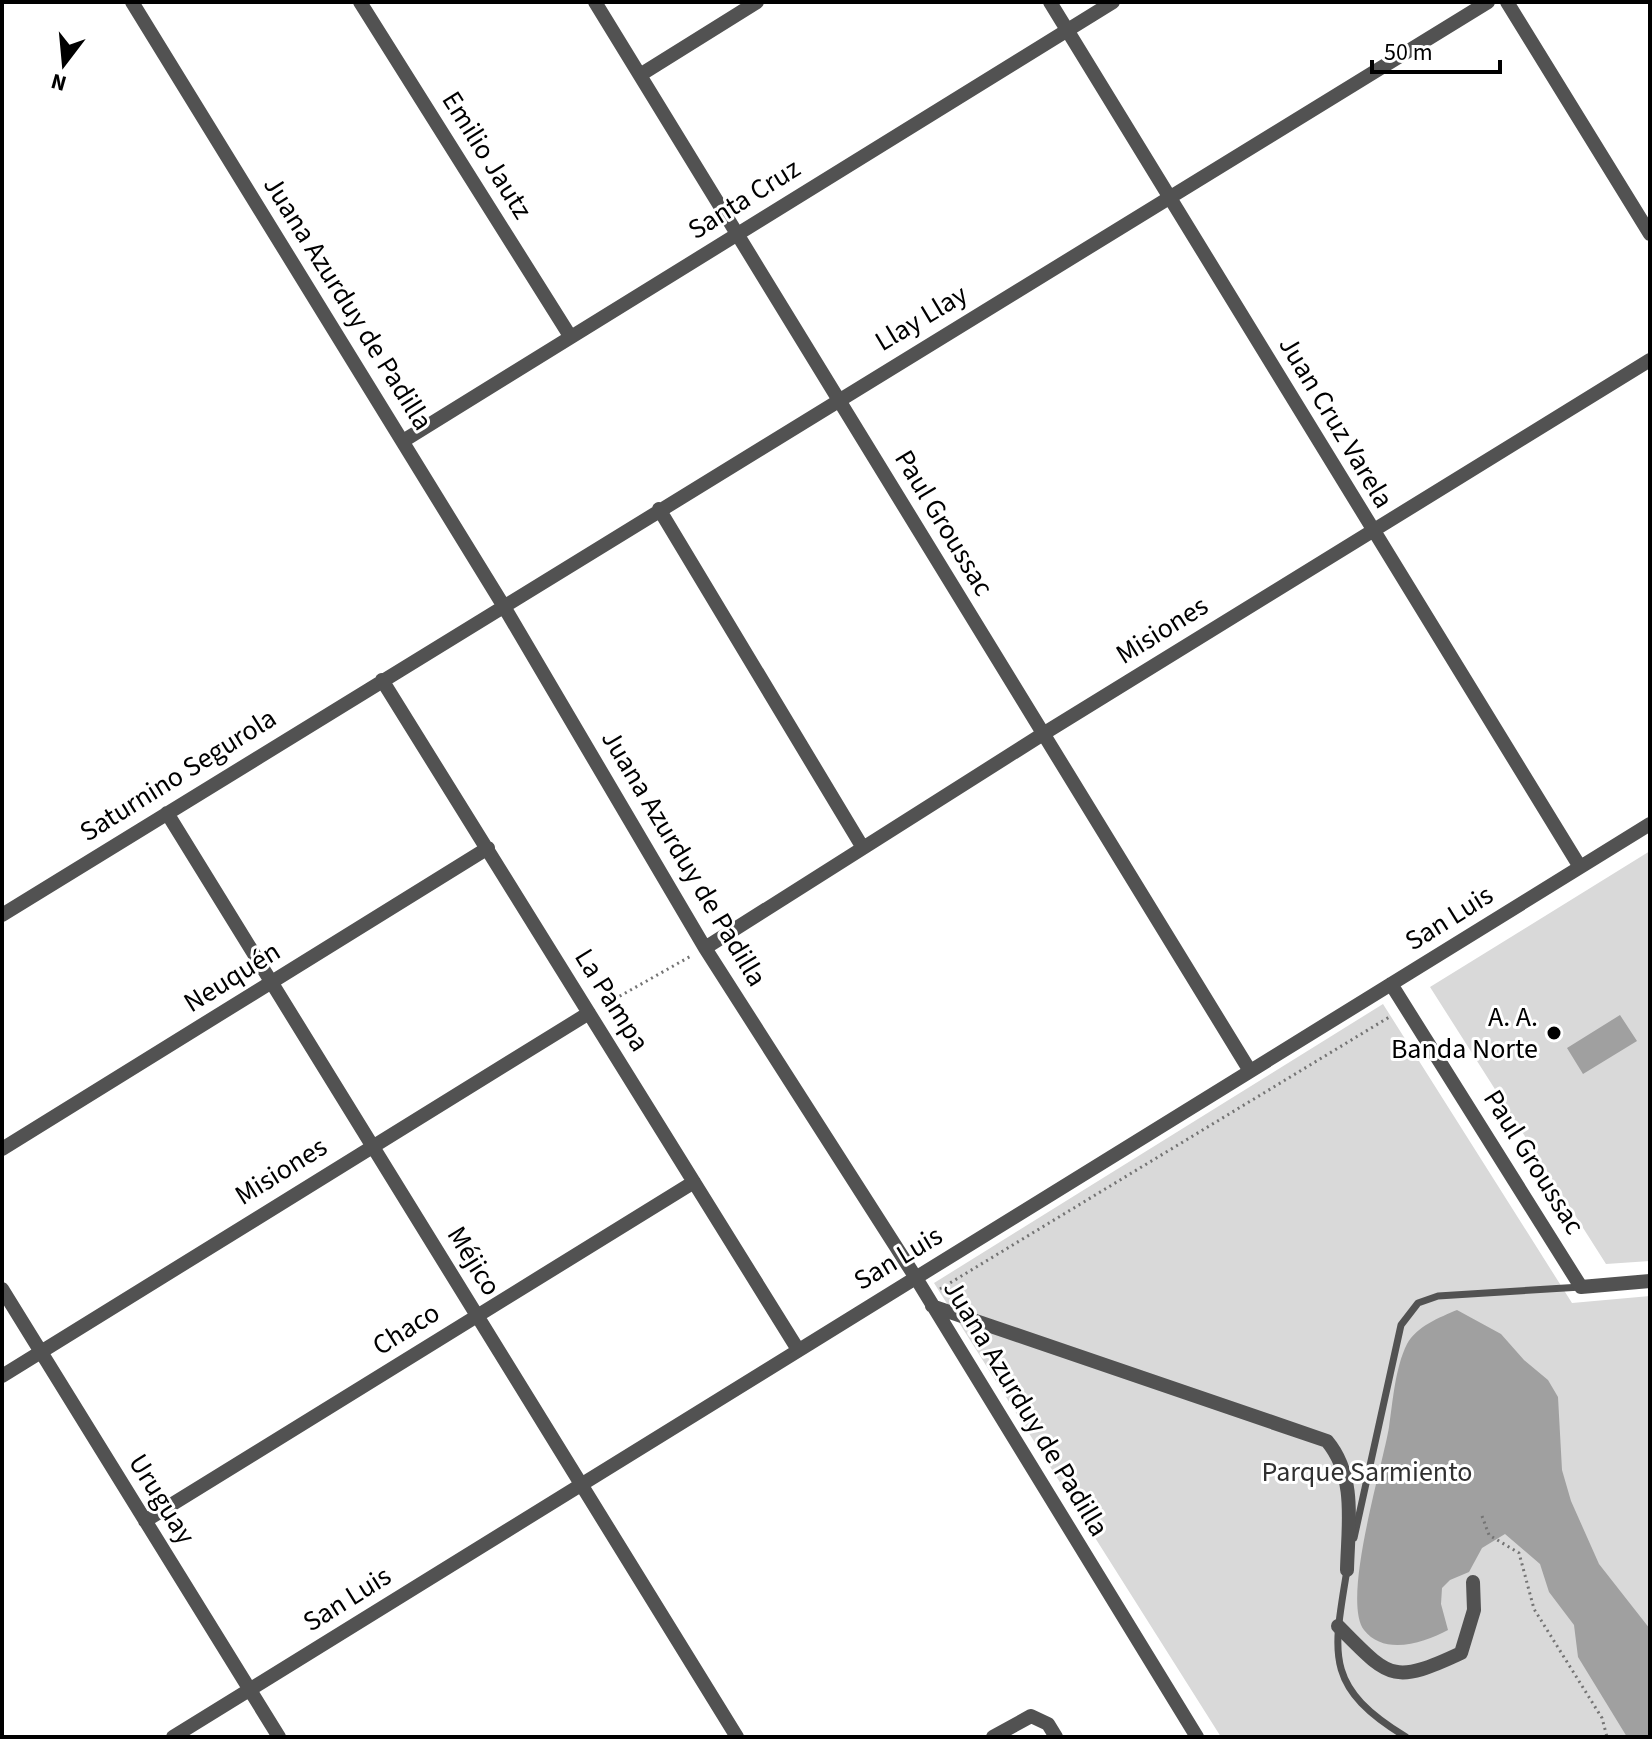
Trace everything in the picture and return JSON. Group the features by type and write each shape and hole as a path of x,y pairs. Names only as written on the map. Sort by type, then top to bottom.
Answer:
{"street":[{"name":"Juana Azurduy de Padilla","path":"132,2 503,605 705,948 916,1278 1197,1737"},
{"name":"Emilio Jautz","path":"360,2 570,336"},
{"name":"Paul Groussac","path":"595,2 1250,1071"},
{"path":"640,75 757,2"},
{"name":"Juan Cruz Varela","path":"1050,2 1580,867"},
{"name":"Santa Cruz","path":"403,441 1113,2"},
{"name":"Llay Llay","path":"382,680 1488,2"},
{"path":"1507,2 1650,234"},
{"name":"Misiones","path":"705,948 1043,734 1650,360"},
{"path":"659,509 863,848"},
{"name":"Saturnino Segurola","path":"2,915 382,680"},
{"name":"La Pampa","path":"382,680 797,1348"},
{"name":"Méjico","path":"167,813 737,1737"},
{"name":"San Luis","path":"173,1737 797,1348 916,1278 1650,824"},
{"name":"Neuquén","path":"2,1149 488,848"},
{"name":"Paul Groussac","path":"1391,984 1581,1287"},
{"name":"Misiones","path":"2,1376 589,1013"},
{"name":"Chaco","path":"145,1521 694,1182"},
{"path":"1581,1287 1650,1281"},
{"name":"Uruguay","path":"2,1289 279,1737"},
{"path":"932,1306 1327,1441 1341,1457 1349,1489 1347,1570"},
{"path":"1338,1626 1368,1660 1395,1674 1414,1672 1461,1653 1468,1620 1474,1610 1473,1582"},
{"path":"993,1737 1031,1716 1048,1724 1056,1737"}],"lane":[{"path":"1406,1737 1360,1705 1340,1673 1335,1644 1347,1570 1401,1325 1418,1303 1438,1296 1581,1287"}],"path":[{"path":"589,1013 705,948"},
{"path":"952,1312 938,1290 1390,1015 1399,1028"},
{"path":"1482,1516 1489,1535 1519,1553 1534,1609 1602,1718 1607,1737"}],"green space":[{"name":"A. A. Banda Norte","path":"1650,851 1650,1261 1606,1264 1430,987"},
{"name":"Parque Sarmiento","path":"1383,1004 1572,1303 1650,1296 1650,1737 1221,1737 934,1283"}],"shaded area":[{"path":"1620,1015 1637,1041 1583,1074 1567,1048"},
{"path":"1457,1310 1501,1334 1524,1360 1548,1380 1558,1397 1562,1470 1571,1501 1599,1564 1650,1629 1650,1737 1627,1737 1578,1657 1574,1625 1549,1592 1540,1564 1505,1534 1482,1548 1469,1572 1450,1580 1442,1588 1441,1604 1448,1630 1416,1643 1393,1645 1372,1638 1364,1630 1358,1614 1360,1563 1400,1363 1407,1344 1416,1332"}],"place":[{"name":"A. A. Banda Norte","path":"1554,1033"}]}
